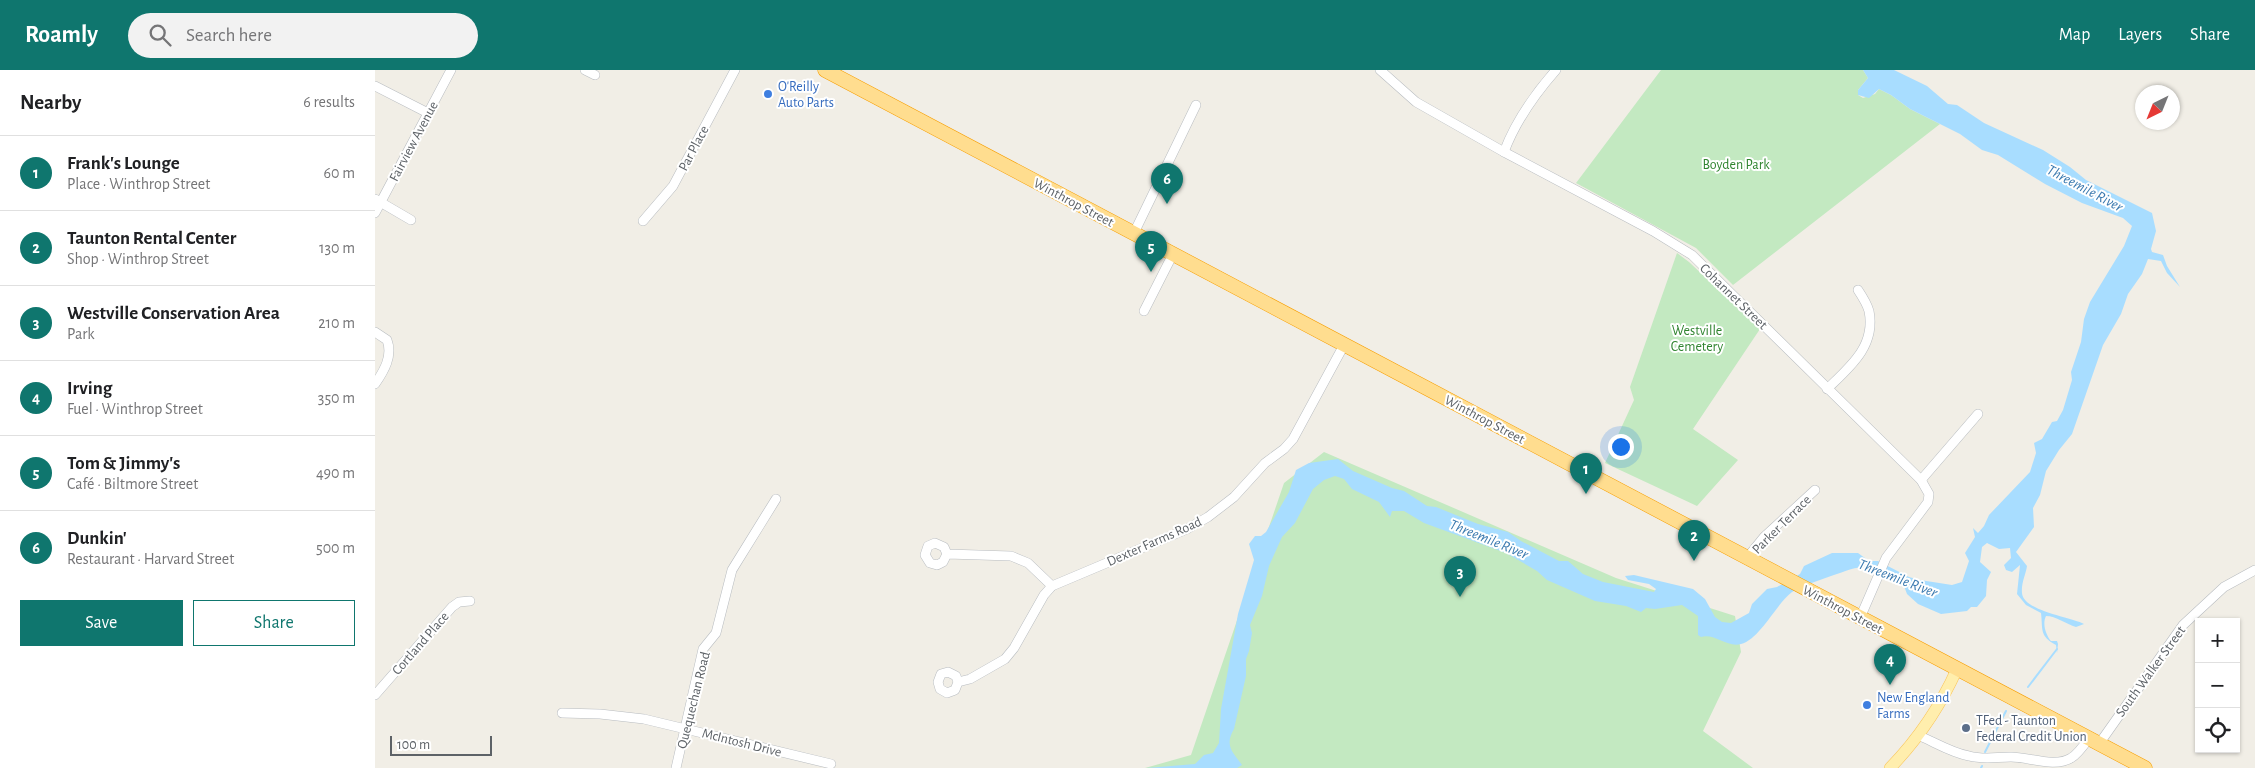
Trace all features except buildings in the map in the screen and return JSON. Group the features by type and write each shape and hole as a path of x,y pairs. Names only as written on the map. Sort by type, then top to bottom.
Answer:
{"highway":[{"name":"Winthrop Street","path":"825,70 2145,768"}],"main road":[{"path":"1890,768 1920,736 1947,693 1957,669"}],"street":[{"name":"Fairview Avenue","path":"375,213 378,201 451,70"},
{"path":"585,70 595,76"},
{"name":"Par Place","path":"643,221 673,186 735,70"},
{"name":"Cohannet Street","path":"1380,70 1416,102 1503,152 1653,231 1692,255 1921,480 1929,494 1928,502 1885,560 1860,618"},
{"path":"1503,152 1510,135 1532,99 1556,70"},
{"path":"375,86 428,113"},
{"path":"1133,234 1196,105"},
{"path":"378,201 411,220"},
{"path":"1144,311 1173,254"},
{"path":"1827,389 1859,357 1866,345 1870,329 1869,310 1859,290"},
{"path":"375,384 389,355 389,343 379,334"},
{"name":"Dexter Farms Road","path":"1052,586 1187,529 1224,506 1265,463 1289,445 1344,345"},
{"path":"1921,480 1978,414"},
{"name":"Parker Terrace","path":"1747,558 1764,537 1815,490"},
{"name":"Quequechan Road","path":"676,768 703,650 716,633 732,570 775,499"},
{"path":"947,554 1011,556 1028,563 1052,586 1044,595 1018,642 1005,659 970,679 958,682"},
{"name":"South Walker Street","path":"1920,736 1969,756 1994,759 2009,757 2049,762 2063,762 2072,758 2094,741 2183,625 2223,587 2255,570"},
{"name":"Cortland Place","path":"375,695 452,606 459,602 470,601"},
{"name":"McIntosh Drive","path":"563,713 625,716 686,728 831,764"}],"green space":[{"name":"Boyden Park","path":"1661,70 1863,70 1868,78 1858,90 1858,95 1863,98 1875,94 1879,89 1910,109 1940,124 1733,285 1696,248 1576,183"},
{"name":"Westville Cemetery","path":"1677,253 1760,329 1693,429 1738,460 1697,506 1605,463 1634,400 1630,387"},
{"path":"1324,452 1616,578 1735,616 1741,652 1703,731 1753,768 1145,768 1191,755 1284,483"}],"water":[{"name":"Threemile River","path":"1863,70 1894,70 1927,86 1948,104 1957,105 1984,123 2043,150 2070,167 2086,180 2152,213 2156,231 2151,249 2152,252 2163,255 2167,266 2180,287 2167,273 2161,261 2148,259 2142,274 2128,294 2121,314 2103,345 2072,434 2046,471 2040,495 2033,508 2034,527 2016,552 2027,566 2022,589 2024,599 2039,609 2084,624 2076,627 2046,616 2044,622 2045,629 2051,641 2057,641 2057,653 2056,645 2051,642 2044,635 2041,613 2026,605 2017,594 2020,565 2012,572 2006,570 2004,565 2011,558 2010,548 1999,549 1987,543 1982,547 1980,562 1991,572 1987,580 1986,596 1977,607 1971,607 1967,611 1941,614 1918,604 1907,594 1904,586 1895,580 1889,579 1887,581 1865,568 1854,568 1811,583 1792,592 1755,635 1748,641 1736,645 1698,635 1698,616 1682,605 1655,609 1646,608 1641,612 1626,606 1595,601 1547,580 1537,571 1506,553 1424,523 1404,511 1392,511 1390,517 1379,502 1352,489 1344,479 1335,476 1324,480 1313,489 1295,523 1282,537 1269,566 1262,596 1250,625 1252,633 1246,659 1246,676 1230,740 1231,748 1242,765 1237,768 1147,768 1195,764 1204,755 1213,753 1219,743 1221,709 1238,614 1254,560 1249,544 1255,536 1261,536 1266,532 1289,492 1296,470 1309,463 1338,459 1353,471 1392,488 1404,491 1427,506 1436,507 1478,524 1508,532 1559,561 1568,561 1583,574 1603,582 1654,592 1656,589 1649,584 1628,580 1625,576 1634,575 1693,589 1705,599 1715,617 1722,622 1731,623 1749,613 1752,604 1767,589 1777,587 1800,574 1804,566 1832,553 1858,553 1869,561 1878,561 1909,577 1920,580 1952,585 1962,582 1969,561 1965,553 1975,537 1973,528 1978,533 1989,515 2030,472 2036,453 2034,443 2042,439 2052,422 2057,421 2063,410 2072,380 2071,372 2081,342 2084,319 2090,302 2124,246 2132,226 2123,218 2082,203 2045,184 1998,155 1982,150 1960,134 1910,109 1879,89 1869,98 1858,95 1858,90 1868,78"}],"waterway":[{"path":"2028,687 2057,649"},
{"path":"1985,752 2006,711"}],"place":[{"name":"O'Reilly Auto Parts","path":"768,94"},
{"name":"Dunkin'","path":"1167,204"},
{"name":"Tom & Jimmy's","path":"1151,272"},
{"name":"Frank's Lounge","path":"1586,494"},
{"name":"Taunton Rental Center","path":"1694,561"},
{"name":"Westville Conservation Area","path":"1460,597"},
{"name":"Irving","path":"1890,685"},
{"name":"New England Farms","path":"1867,705"},
{"name":"TFed - Taunton Federal Credit Union","path":"1966,728"}]}
